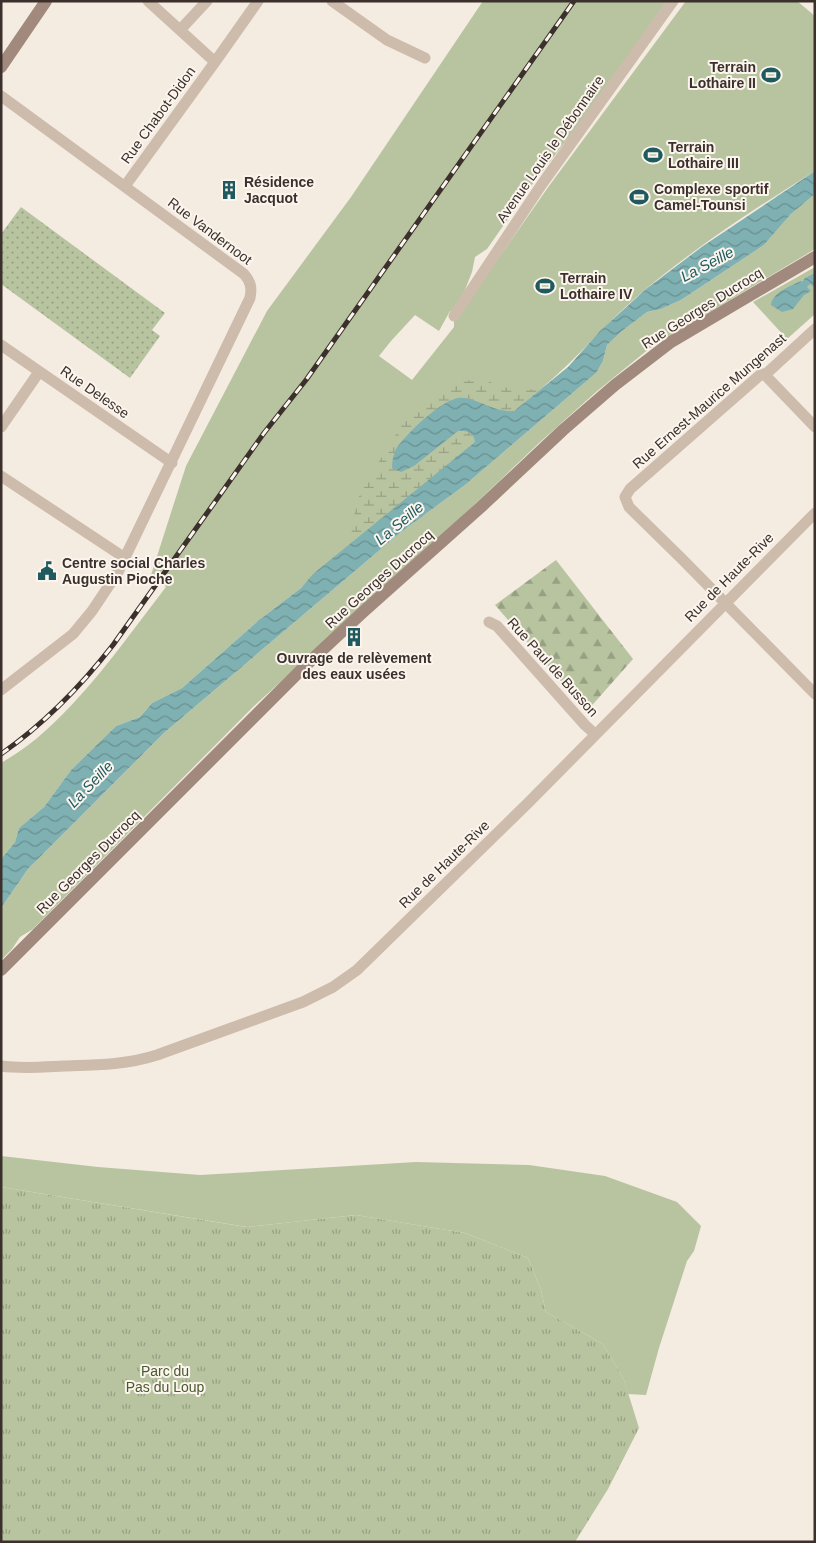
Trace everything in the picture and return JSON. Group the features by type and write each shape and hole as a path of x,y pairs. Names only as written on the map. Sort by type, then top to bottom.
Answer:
{"street":[{"path":"1,67 46,1"},
{"name":"Rue Chabot-Didon","path":"125,186 215,62 148,1"},
{"path":"180,30 207,1"},
{"path":"215,62 258,1"},
{"path":"332,1 387,40 424,58"},
{"name":"Avenue Louis le Débonnaire","path":"454,316 542,184 673,1"},
{"name":"Rue Vandernoot","path":"1,96 244,274 250,280 252,288 250,298 172,463 113,580 74,634 1,690"},
{"name":"Rue Georges Ducrocq","path":"1,970 298,672 482,506 562,430 614,385 671,342 815,257"},
{"name":"Rue Ernest-Maurice Mungenast","path":"725,602 628,507 625,497 630,489 815,329"},
{"name":"Rue Delesse","path":"1,345 172,463"},
{"path":"1,428 39,372"},
{"path":"764,374 815,427"},
{"path":"3,481 125,558"},
{"name":"Rue de Haute-Rive","path":"1,1066 26,1068 110,1065 137,1060 319,995 347,977 368,960 527,804 815,513"},
{"path":"725,602 815,694"},
{"name":"Rue Paul de Busson","path":"489,622 497,626 595,734"}],"green space":[{"path":"483,1 669,1 597,101 531,186 487,249 475,257 472,272 455,315 450,311 439,331 415,315 379,356 412,380 454,327 454,316 457,318 549,186 686,1 797,1 815,16 815,171 729,227 667,272 633,300 569,364 542,388 313,575 301,588 259,620 182,688 152,703 140,717 116,726 71,770 44,807 19,828 15,842 1,859 1,763 36,739 72,705 105,667 166,587 151,575 186,466 267,311 351,197"},
{"path":"815,194 815,249 650,348 596,392 253,707 33,929 20,937 1,960 1,908 28,869 165,732 401,532 465,485 596,373 603,361 607,345 622,331 647,312 661,309 681,300 764,245 791,214"},
{"path":"21,207 165,313 152,330 160,336 130,378 1,284 1,234"},
{"path":"815,267 815,314 787,339 753,302"},
{"path":"478,379 513,389 542,388 514,411 498,411 472,400 431,414 397,449 401,472 414,466 458,431 470,433 475,443 349,546 357,500 401,426 417,408 435,393 460,382"},
{"path":"556,560 633,659 587,711 495,605"},
{"path":"1,1156 98,1167 200,1175 416,1162 529,1165 605,1176 677,1202 701,1226 694,1251 687,1261 646,1395 628,1394 624,1380 603,1344 546,1312 541,1290 528,1258 465,1233 356,1215 247,1227 1,1187"},
{"name":"Parc du Pas du Loup","path":"1,1187 246,1227 356,1215 465,1233 528,1258 541,1290 546,1312 603,1344 624,1380 639,1428 608,1489 575,1542 1,1542"}],"water":[{"name":"La Seille","path":"815,171 815,194 791,214 764,245 681,300 661,309 647,312 622,331 607,345 603,361 596,373 465,485 401,532 165,732 28,869 1,908 1,859 15,842 19,828 44,807 71,770 116,726 140,717 152,703 182,688 259,620 301,588 313,574 475,442 470,433 458,431 414,466 401,472 392,468 396,449 407,435 424,419 442,405 458,398 471,399 499,410 514,411 568,367 600,331 646,289 703,246"},
{"path":"815,273 815,286 810,284 807,287 811,291 804,295 793,309 782,312 771,305 772,301 782,290 802,282 805,278"}],"railway":[{"path":"1,754 61,704 113,645 264,433 306,380 574,1"}],"place":[{"name":"Terrain Lothaire II","path":"771,75"},
{"name":"Terrain Lothaire III","path":"653,155"},
{"name":"Résidence Jacquot","path":"229,190"},
{"name":"Complexe sportif Camel-Tounsi","path":"639,197"},
{"name":"Terrain Lothaire IV","path":"545,286"},
{"name":"Centre social Charles Augustin Pioche","path":"47,571"},
{"name":"Ouvrage de relèvement des eaux usées","path":"354,637"}]}
